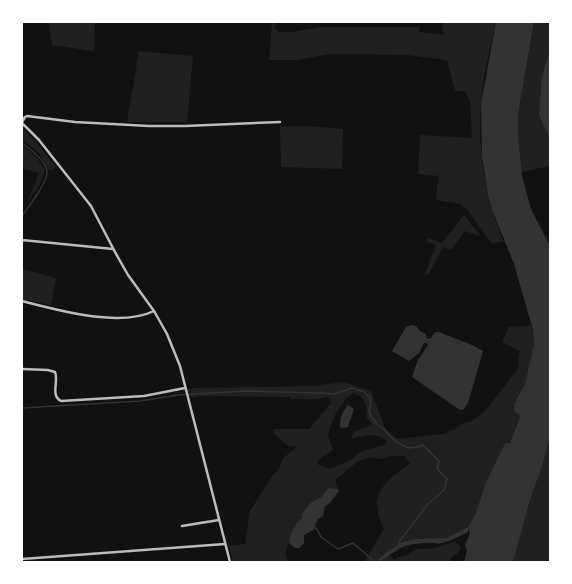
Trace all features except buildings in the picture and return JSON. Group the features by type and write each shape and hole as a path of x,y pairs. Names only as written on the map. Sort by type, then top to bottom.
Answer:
{"street":[{"path":"230,562 176,354 167,334 154,311 128,275 90,206 39,140 22,123 25,117 28,116 75,122 149,126 280,122"},
{"path":"22,240 113,249"},
{"path":"22,301 64,311 106,318 138,316 154,311"},
{"path":"22,369 48,370 55,372 56,397 61,401 144,396 184,388"},
{"path":"182,526 219,520"},
{"path":"22,559 225,544"}],"shaded area":[{"path":"49,22 95,22 94,51 52,45"},
{"path":"272,22 276,22 275,28 279,32 293,32 320,27 420,27 419,32 444,35 442,22 496,22 483,83 480,114 480,138 489,201 503,241 492,244 468,210 460,204 436,200 438,176 418,174 420,135 472,138 470,101 465,91 455,91 447,60 407,55 330,54 297,60 269,60"},
{"path":"496,22 534,22 518,114 518,136 522,176 531,209 550,246 550,437 513,562 464,562 467,550 465,545 470,533 468,529 468,532 445,542 422,543 405,546 376,562 386,552 403,542 416,539 447,538 468,527 475,515 486,482 505,443 510,443 520,416 515,412 514,404 525,384 534,345 533,330 514,264 492,210 488,195 482,156 481,104"},
{"path":"534,22 550,22 550,166 521,172 518,114"},
{"path":"550,50 550,138 539,115 542,76"},
{"path":"139,51 193,56 187,122 127,122"},
{"path":"280,126 308,126 343,129 342,169 281,167"},
{"path":"22,127 56,167 50,171 39,153 22,139"},
{"path":"22,145 37,158 45,170 40,184 28,201 39,173 24,169 22,161"},
{"path":"464,215 480,235 479,236 465,231 451,250 443,247 428,275 425,273 436,245 426,241 428,238 442,243"},
{"path":"22,269 56,278 51,305 22,299"},
{"path":"411,325 416,326 420,331 426,334 427,339 431,338 433,334 439,332 483,351 468,403 463,410 460,410 412,377 418,360 428,345 426,343 424,343 419,353 409,361 392,351 406,327"},
{"path":"531,325 533,332 533,348 531,364 527,379 515,405 515,412 520,416 510,443 505,443 486,482 475,515 468,527 447,538 416,539 403,543 386,552 376,562 364,562 384,529 377,507 380,493 383,487 393,476 410,464 405,456 391,456 380,459 368,458 357,462 335,480 338,489 328,488 322,497 310,503 302,514 302,518 298,522 290,539 285,553 288,562 233,562 229,546 245,544 250,511 273,475 279,469 283,458 297,447 288,446 273,433 273,429 309,429 332,402 327,397 318,399 290,399 290,397 200,396 190,398 188,389 311,386 344,382 371,391 385,428 397,439 443,434 460,425 472,421 486,410 517,370 520,351 502,342 509,327","holes":["354,393 361,397 366,404 366,415 368,421 372,424 354,432 351,439 374,435 387,441 385,445 362,451 348,461 330,469 317,464 319,459 333,450 328,435 331,425 335,415 349,395"]},
{"path":"348,405 354,409 348,427 343,428 340,427 340,421 343,412"},
{"path":"550,437 550,562 513,562 531,497 542,467"},
{"path":"328,488 338,489 339,491 325,506 323,516 318,519 313,530 304,535 304,543 299,548 295,548 289,543 293,529 302,518 302,514 310,503 322,497"},
{"path":"454,542 461,546 458,553 450,559 450,562 379,562 389,555 394,559 417,549 430,549"}],"waterway":[{"path":"22,143 43,162 47,170 47,175 42,187 22,216"},
{"path":"22,408 140,401 178,395 245,391 335,394 352,388 364,392 370,398 371,405 369,411 377,424 398,443 408,448 423,445 439,461 437,468 439,472 447,479 444,490 427,505 399,542 399,546"},
{"path":"315,527 321,537 338,549 353,543 375,562"}]}
